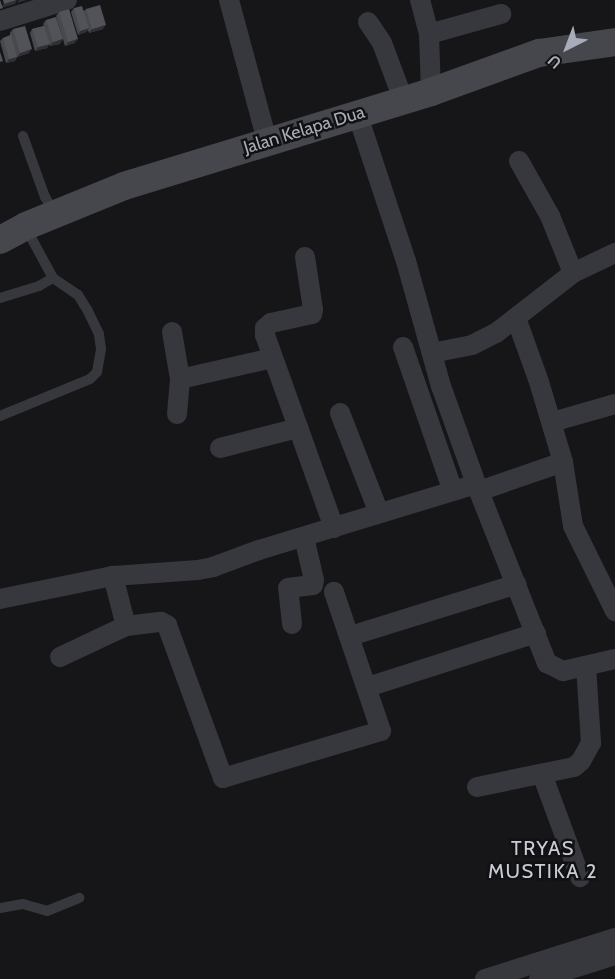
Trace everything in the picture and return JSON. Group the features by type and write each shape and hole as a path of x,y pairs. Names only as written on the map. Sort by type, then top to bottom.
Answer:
{"main road":[{"name":"Jalan Kelapa Dua","path":"0,240 26,226 124,186 431,92 539,53 615,42"}],"street":[{"path":"0,21 67,0"},
{"path":"229,0 267,141"},
{"path":"420,0 429,34 431,92"},
{"path":"429,34 501,14"},
{"path":"368,22 382,43 403,99"},
{"path":"357,113 406,261 432,353 478,488 547,663 556,669 563,670 615,659"},
{"path":"519,161 550,216 573,273"},
{"path":"432,353 472,345 496,333 573,273 615,253"},
{"path":"305,257 313,309 308,316 271,323 265,328 265,335 334,528"},
{"path":"516,318 552,422 563,462 573,526 615,611"},
{"path":"172,332 180,379 177,414"},
{"path":"403,347 453,491"},
{"path":"180,379 273,358"},
{"path":"552,422 615,404"},
{"path":"340,413 379,513"},
{"path":"220,448 298,428"},
{"path":"0,599 112,576 198,570 453,491 478,488 563,462"},
{"path":"292,624 288,588 313,585 314,580 304,537"},
{"path":"112,576 126,626"},
{"path":"360,633 517,584"},
{"path":"60,657 126,626 161,621 167,625 223,778 381,731 334,592"},
{"path":"377,684 536,633"},
{"path":"477,788 574,767 586,754 591,743 586,666"},
{"path":"542,774 579,877"},
{"path":"484,979 505,976 615,938"},
{"path":"539,979 615,955"}],"lane":[{"path":"22,136 45,197 55,214"},
{"path":"0,416 90,379 97,372 100,363 99,334 88,311 78,295 53,278 26,226"},
{"path":"0,298 39,286 53,278"},
{"path":"0,908 23,904 47,911 79,898"}],"building":[{"path":"3,0 17,0 4,4"},
{"path":"100,5 106,25 92,29 86,9"},
{"path":"82,6 89,28 80,31 74,8"},
{"path":"69,9 78,39 68,42 59,12"},
{"path":"56,17 63,39 53,42 46,20"},
{"path":"25,26 32,49 20,53 13,29"},
{"path":"44,26 50,44 38,47 32,29"},
{"path":"11,35 17,57 9,59 3,38"}],"district":[{"name":"TRYAS MUSTIKA 2","path":"543,860"}]}
